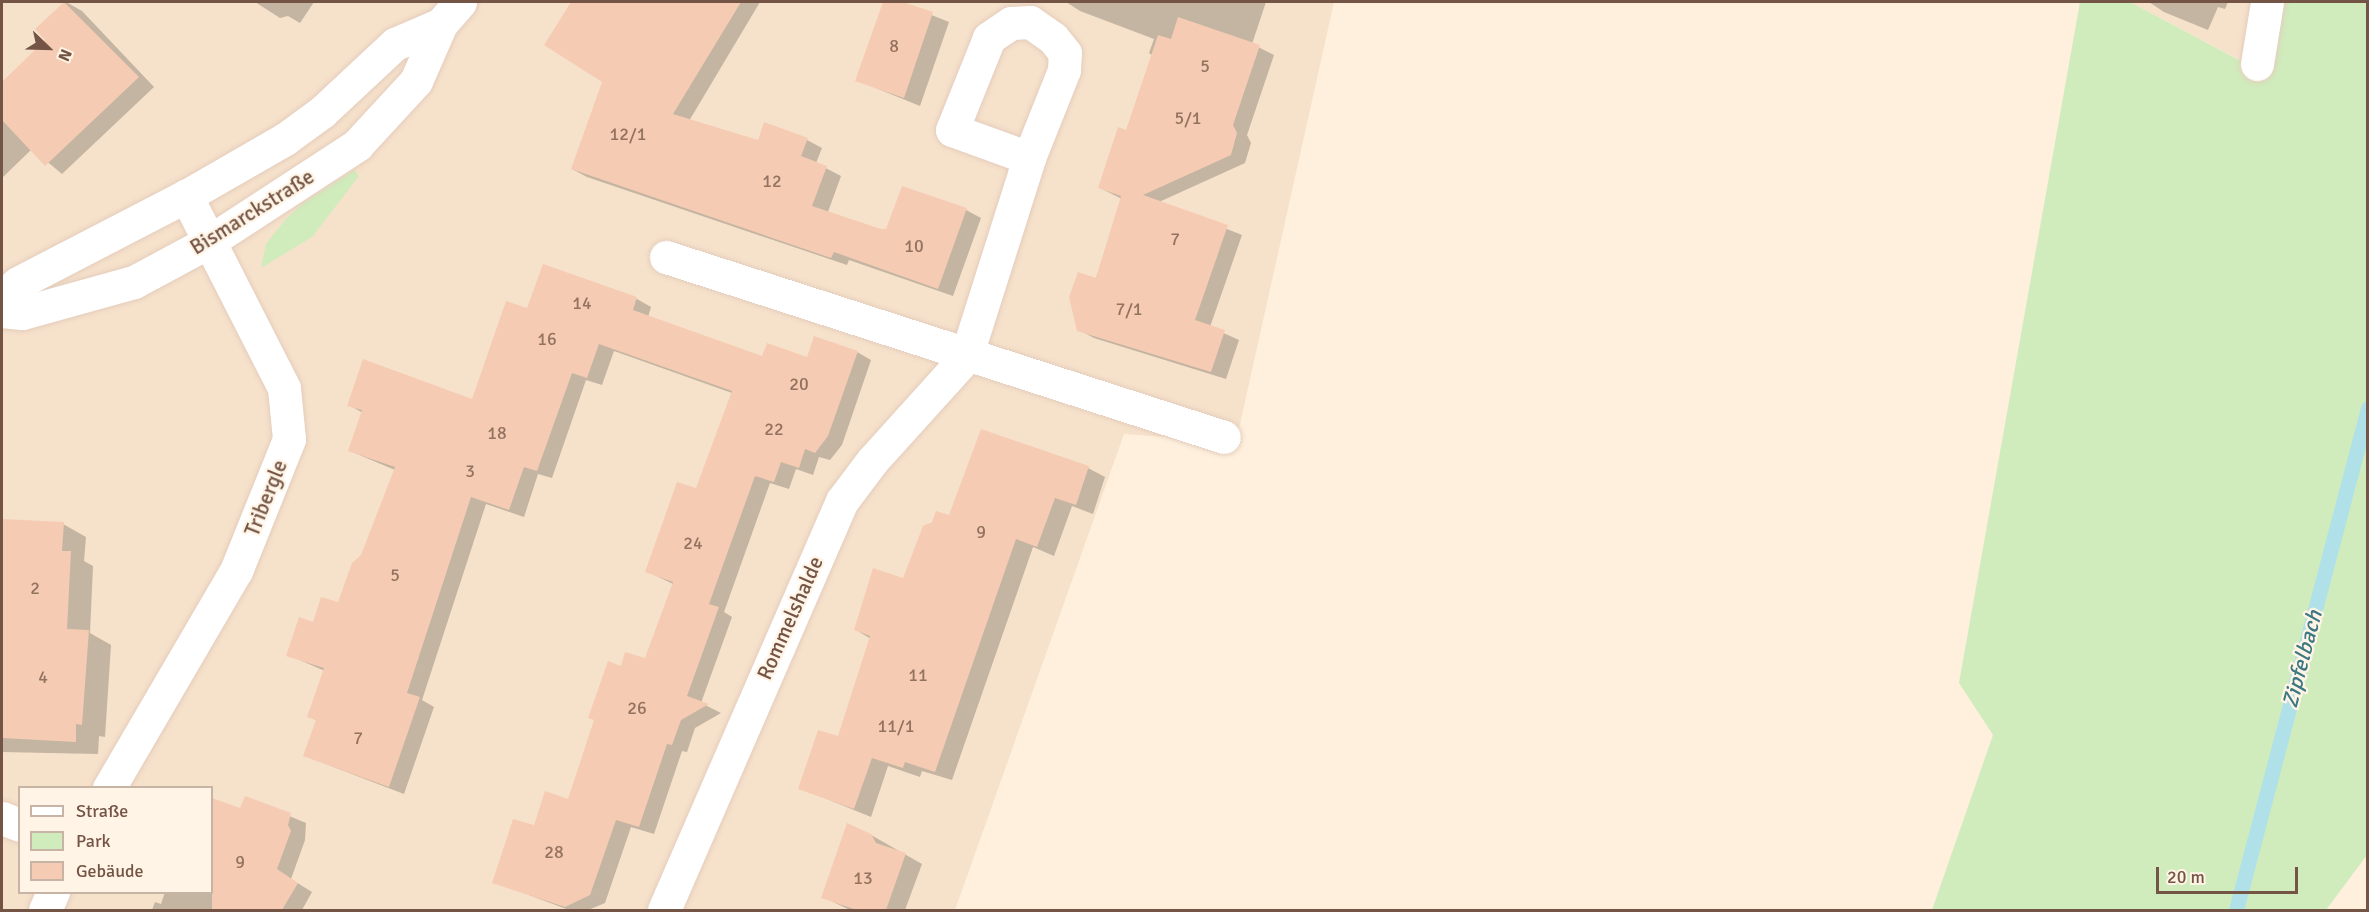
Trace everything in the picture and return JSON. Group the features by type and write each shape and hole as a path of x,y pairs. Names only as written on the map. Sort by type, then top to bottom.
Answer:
{"street":[{"path":"2257,64 2266,2"},
{"name":"Rommelshalde","path":"664,910 842,501 872,461 966,357 1029,158 1064,70 1065,54 1035,12 1011,23 989,38 952,130 1029,158"},
{"name":"Bismarckstraße","path":"2,296 18,283 186,196 285,139 322,112 395,44 451,13"},
{"name":"Bismarckstraße","path":"2,311 22,313 134,282 210,242 357,145 416,81 451,13"},
{"name":"Tribergle","path":"110,786 236,571 289,439 284,388 186,196"},
{"path":"666,257 966,357 1224,437"},
{"path":"2,818 18,824"},
{"path":"45,910 52,894"}],"shaded area":[{"path":"2,2 1334,2 1236,442 1124,434 955,910 2,910"},
{"path":"2130,2 2284,2 2270,76"}],"green space":[{"path":"2080,2 2130,2 2269,76 2284,2 2367,2 2367,855 2326,910 1932,910 1993,735 1959,683"},
{"path":"354,170 359,176 312,237 261,268 266,244 285,220 303,203"}],"building":[{"path":"64,2 139,77 45,166 2,120 2,82 45,40 35,29"},
{"path":"571,2 741,2 673,114 758,140 764,122 808,138 801,156 827,166 812,206 881,229 886,229 902,186 967,208 938,289 834,252 831,258 571,169 602,82 544,45"},
{"path":"883,2 903,2 933,12 904,98 855,81"},
{"path":"1178,17 1260,45 1233,125 1237,133 1231,155 1143,195 1228,225 1195,320 1225,330 1211,372 1077,331 1069,297 1078,272 1096,278 1121,196 1098,188 1118,127 1126,130 1158,35 1171,39"},
{"path":"543,264 637,297 633,310 762,356 767,343 807,357 814,336 858,351 828,436 815,453 805,449 799,468 781,462 774,482 755,476 709,604 719,607 687,696 709,704 681,720 672,745 667,744 639,827 616,820 590,895 565,907 492,883 513,819 534,825 545,791 568,799 594,720 588,718 608,661 621,666 625,652 645,658 673,582 645,572 677,482 696,488 732,391 599,344 587,378 572,373 537,471 524,467 509,510 471,497 407,693 420,697 389,787 303,756 316,720 307,717 324,668 286,656 299,617 313,622 321,597 338,602 352,563 361,555 395,467 348,451 362,410 347,406 363,359 472,399 506,301 527,308"},
{"path":"981,429 1089,466 1076,505 1055,498 1037,547 1016,539 935,772 905,762 903,768 872,758 854,809 798,789 818,730 838,736 870,636 854,630 873,568 903,578 923,526 932,522 936,511 949,515"},
{"path":"2,519 64,522 62,551 71,551 67,629 89,630 82,725 76,724 76,742 2,738"},
{"path":"245,796 291,813 288,825 291,831 277,869 298,883 282,910 212,910 213,798 240,808"},
{"path":"847,823 871,834 876,843 906,853 886,910 857,910 821,898"}],"waterway":[{"name":"Zipfelbach","path":"2236,910 2368,408"}]}
